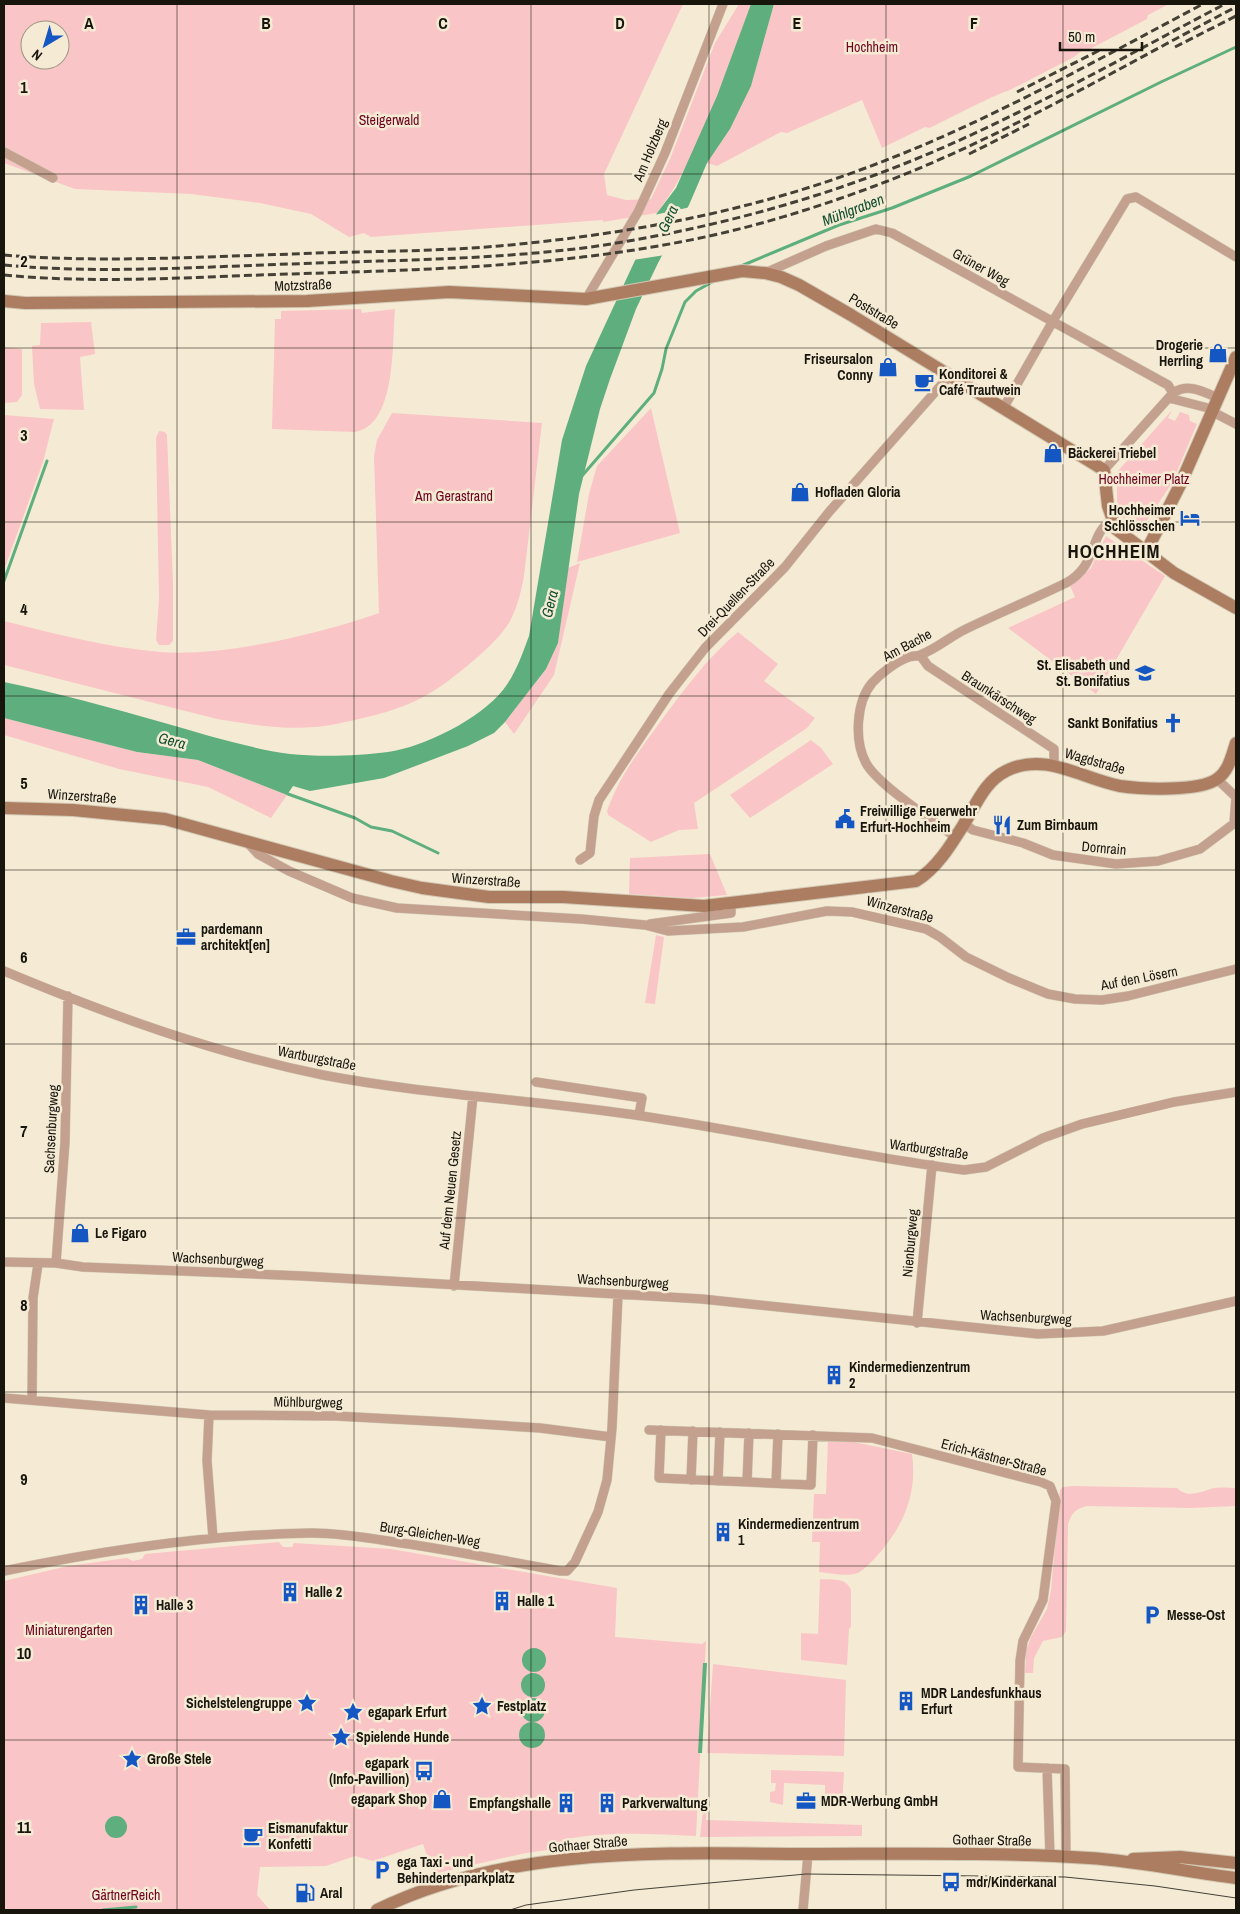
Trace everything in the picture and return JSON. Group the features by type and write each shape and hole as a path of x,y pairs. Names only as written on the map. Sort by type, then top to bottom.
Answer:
{"street":[{"name":"Am Holzberg","path":"586,299 638,212 665,152 724,4"},
{"path":"4,152 53,178"},
{"path":"1004,407 1052,321 1128,199 1136,197 1236,256"},
{"name":"Grüner Weg","path":"765,273 826,246 876,229 892,233 1168,385 1171,396"},
{"name":"Poststraße","path":"602,296 742,271 765,273 781,277 799,285 951,374 1104,470"},
{"name":"Motzstraße","path":"4,301 25,303 307,301 449,292 586,299 602,296"},
{"path":"1146,552 1180,485 1236,356"},
{"name":"Drei-Quellen-Straße","path":"580,860 590,853 594,816 599,800 669,694 705,648 785,567 829,512 951,374"},
{"path":"1218,398 1194,388 1180,388 1104,470 1111,521 1122,535 1174,574 1236,608"},
{"path":"1171,396 1211,410 1236,424"},
{"name":"Am Bache","path":"955,837 908,802 866,764 860,747 860,719 865,694 872,683 892,667 909,657 920,655 964,630 1068,582 1086,566 1100,530 1111,521"},
{"name":"Braunkärschweg","path":"920,655 928,666 1054,749 1054,765"},
{"path":"1235,822 1236,797 1217,779 1228,767 1236,743"},
{"name":"Wagdstraße","path":"916,881 931,869 964,824 983,792 1006,770 1037,764 1054,765 1120,786 1192,787 1217,779"},
{"name":"Winzerstraße","path":"4,808 119,813 165,820 245,840 330,866 422,888 489,898 563,897 704,906 916,881"},
{"name":"Dornrain","path":"964,824 973,830 1023,843 1053,855 1116,864 1158,861 1200,849 1235,822"},
{"name":"Winzerstraße","path":"245,840 258,854 289,871 352,898 374,904 449,913 645,925 668,931 743,927 827,911 852,912 913,925 940,937"},
{"name":"Winzerstraße","path":"645,925 732,913 731,904"},
{"name":"Auf den Lösern","path":"940,937 966,957 1009,978 1048,994 1075,999 1102,1000 1128,996 1236,969"},
{"name":"Wartburgstraße","path":"4,971 131,1022 275,1064 351,1079 639,1116 964,1170 986,1167 1043,1138 1082,1124 1174,1102 1236,1092"},
{"name":"Sachsenburgweg","path":"56,1263 65,1142 68,996"},
{"path":"536,1082 642,1098 639,1116"},
{"name":"Auf dem Neuen Gesetz","path":"454,1286 473,1096"},
{"name":"Nienburgweg","path":"917,1322 932,1165"},
{"name":"Wachsenburgweg","path":"4,1262 303,1276 702,1299 1038,1334 1081,1334 1130,1326 1236,1301"},
{"path":"32,1399 32,1298 38,1264"},
{"name":"Burg-Gleichen-Weg","path":"4,1571 66,1558 213,1538 313,1533 348,1535 424,1546 560,1571 567,1570 575,1562 604,1495 612,1437 618,1295"},
{"name":"Mühlburgweg","path":"4,1398 209,1415 336,1416 540,1428 612,1437"},
{"path":"209,1415 207,1461 213,1538"},
{"path":"649,1430 661,1430 813,1435 812,1485 659,1478 661,1430"},
{"path":"691,1480 693,1431"},
{"path":"718,1481 720,1432"},
{"path":"748,1482 750,1433"},
{"path":"776,1483 778,1434"},
{"name":"Erich-Kästner-Straße","path":"813,1435 872,1438 890,1441 915,1450 1041,1482 1050,1486 1056,1500 1043,1600 1023,1641 1020,1661 1018,1767 1065,1769 1066,1857"},
{"path":"1047,1768 1050,1856"},
{"path":"803,1910 808,1854"},
{"name":"Gothaer Straße","path":"378,1910 410,1896 462,1880 568,1860 620,1856 808,1854 1050,1856 1116,1860 1236,1878"},
{"name":"Gothaer Straße","path":"1116,1860 1166,1857 1236,1863"}],"green space":[{"name":"Steigerwald","path":"4,4 683,4 604,174 607,195 626,200 651,199 670,159 715,43 739,4 751,4 722,85 699,139 673,190 657,213 603,222 603,220 371,237 364,233 349,237 311,214 260,203 191,194 75,189 4,163"},
{"name":"Hochheim","path":"774,4 1169,4 1148,15 1147,19 1088,50 1084,49 1074,57 1008,91 930,128 925,127 882,148 862,100 787,133 781,132 717,166 707,163 730,129 751,86"},
{"path":"361,309 362,313 395,309 390,380 379,414 369,426 355,432 272,429 275,319 281,319 281,311"},
{"path":"91,322 95,354 80,357 84,410 40,409 34,384 32,346 40,345 41,323"},
{"path":"4,347 22,349 22,395 17,402 4,403"},
{"path":"651,408 680,533 577,562 589,494 597,466"},
{"name":"Hochheimer Platz","path":"1172,410 1168,418 1175,421 1180,412 1189,415 1190,421 1197,424 1172,483 1142,528 1132,531 1123,525 1125,523 1117,502 1117,472"},
{"name":"Am Gerastrand","path":"392,413 542,423 524,576 514,612 509,623 497,639 433,692 393,710 337,724 303,728 278,727 217,719 4,665 4,621 81,640 120,647 185,653 271,642 329,629 379,613 374,456 377,440"},
{"path":"4,415 54,419 43,462 4,570"},
{"path":"159,431 165,432 167,435 173,584 173,641 169,645 159,645 156,640 159,599 156,438"},
{"path":"1106,536 1165,576 1096,694 1008,628 1075,597 1070,586 1091,568"},
{"path":"580,563 554,675 514,734 505,722 546,669 558,643 568,568"},
{"path":"738,632 778,664 764,681 815,718 807,728 694,803 698,829 679,830 651,842 608,815 607,811 617,787 643,746 705,664"},
{"path":"4,718 137,752 198,760 287,795 271,818 208,787 119,769 4,735"},
{"path":"811,740 821,748 833,764 750,818 730,795"},
{"path":"710,854 727,895 692,898 629,894 630,858"},
{"path":"656,935 664,937 655,1004 645,1003"},
{"path":"828,1439 849,1441 912,1454 913,1483 906,1510 900,1523 885,1547 862,1570 854,1574 844,1575 819,1572 820,1542 812,1542 814,1494 826,1494"},
{"path":"1063,1487 1177,1488 1182,1492 1191,1494 1215,1488 1236,1488 1236,1506 1191,1508 1087,1506 1077,1510 1068,1524 1066,1631 1062,1637 1043,1641 1034,1658 1033,1673 1025,1673 1026,1651 1031,1637 1047,1609 1051,1590 1060,1490"},
{"name":"egapark Erfurt","path":"279,1542 283,1547 292,1547 294,1543 391,1549 617,1588 615,1637 702,1644 706,1641 696,1836 629,1834 579,1837 562,1840 562,1848 526,1853 433,1874 423,1844 373,1861 355,1856 326,1866 260,1867 257,1895 270,1910 4,1910 4,1581 68,1566 127,1558 133,1561 142,1559 145,1554"},
{"path":"820,1579 842,1581 851,1590 851,1627 849,1629 847,1665 801,1660 801,1633 818,1634"},
{"path":"713,1664 846,1680 844,1756 707,1753"},
{"path":"771,1770 844,1772 842,1807 825,1807 825,1785 784,1783 783,1805 770,1802 770,1792 775,1791 776,1783 771,1783"},
{"path":"704,1801 707,1803 706,1820 862,1825 862,1836 700,1837"}],"water":[{"name":"Gera","path":"751,4 774,4 751,86 730,129 707,163 689,205 636,309 600,409 579,494 558,643 546,669 505,722 494,733 468,746 384,778 310,791 293,786 287,795 198,760 137,752 4,718 4,682 83,700 257,748 290,754 326,756 388,752 418,744 434,738 466,721 493,701 511,678 529,636 562,440 586,366 657,213 676,188 717,96"},
{"path":"534,1648 543,1651 546,1660 543,1669 534,1672 525,1669 522,1660 525,1651"},
{"path":"703,1663 707,1663 702,1753 698,1753"},
{"path":"533,1673 541,1677 545,1685 541,1693 533,1697 525,1693 521,1685 525,1677"},
{"path":"533,1698 542,1701 545,1710 542,1719 533,1722 524,1719 521,1710 524,1701"},
{"path":"532,1722 541,1726 545,1735 541,1744 532,1748 523,1744 519,1735 523,1726"},
{"path":"116,1816 124,1819 127,1827 124,1835 116,1838 108,1835 105,1827 108,1819"}],"pier":[{"path":"691,207 665,255 633,260 654,215"}],"waterway":[{"name":"Mühlgraben","path":"741,266 839,225 892,208 971,176 1236,47"},
{"name":"Mühlgraben","path":"581,477 654,393 666,349 685,302 696,291 714,281"},
{"path":"4,581 47,461"},
{"path":"288,794 355,818 371,827 392,831 438,853"},
{"path":"103,1910 136,1907"}],"tram line":[{"path":"510,1910 526,1905 634,1890 806,1874 1065,1877 1155,1886 1236,1898"}],"railway":[{"path":"4,255 76,259 148,259 447,249 499,246 591,236 682,220 727,210 816,185 904,153 1034,93 1203,4"},
{"path":"4,265 40,268 148,269 478,257 591,247 663,235 806,199 920,157 965,138 1053,95 1225,4"},
{"path":"4,275 74,279 146,279 436,269 583,257 704,237 825,204 872,187 966,148 1057,103 1236,7"},
{"path":"1175,47 1236,16"},
{"path":"1017,92 1102,49"},
{"path":"969,154 1029,124"}],"place":[{"name":"Drogerie Herrling","path":"1218,353"},
{"name":"Friseursalon Conny","path":"888,367"},
{"name":"Konditorei & Café Trautwein","path":"924,382"},
{"name":"Bäckerei Triebel","path":"1053,453"},
{"name":"Hofladen Gloria","path":"800,492"},
{"name":"Hochheimer Schlösschen","path":"1190,518"},
{"name":"St. Elisabeth und St. Bonifatius","path":"1145,673"},
{"name":"Sankt Bonifatius","path":"1173,723"},
{"name":"Freiwillige Feuerwehr Erfurt-Hochheim","path":"845,819"},
{"name":"Zum Birnbaum","path":"1002,825"},
{"name":"pardemann architekt[en]","path":"186,937"},
{"name":"Le Figaro","path":"80,1233"},
{"name":"Kindermedienzentrum 2","path":"834,1375"},
{"name":"Kindermedienzentrum 1","path":"723,1532"},
{"name":"Halle 2","path":"290,1592"},
{"name":"Halle 1","path":"502,1601"},
{"name":"Halle 3","path":"141,1605"},
{"name":"Messe-Ost","path":"1152,1615"},
{"name":"MDR Landesfunkhaus Erfurt","path":"906,1701"},
{"name":"Sichelstelengruppe","path":"307,1703"},
{"name":"Festplatz","path":"482,1706"},
{"name":"egapark Erfurt","path":"353,1712"},
{"name":"Spielende Hunde","path":"341,1737"},
{"name":"Große Stele","path":"132,1759"},
{"name":"egapark (Info-Pavillion)","path":"424,1771"},
{"name":"egapark Shop","path":"442,1799"},
{"name":"MDR-Werbung GmbH","path":"806,1801"},
{"name":"Empfangshalle","path":"566,1803"},
{"name":"Parkverwaltung","path":"607,1803"},
{"name":"Eismanufaktur Konfetti","path":"253,1836"},
{"name":"ega Taxi - und Behindertenparkplatz","path":"382,1870"},
{"name":"mdr/Kinderkanal","path":"951,1882"},
{"name":"Aral","path":"305,1893"}],"district":[{"name":"HOCHHEIM","path":"1114,551"}],"park label":[{"name":"Miniaturengarten","path":"69,1630"},
{"name":"GärtnerReich","path":"126,1895"}]}
